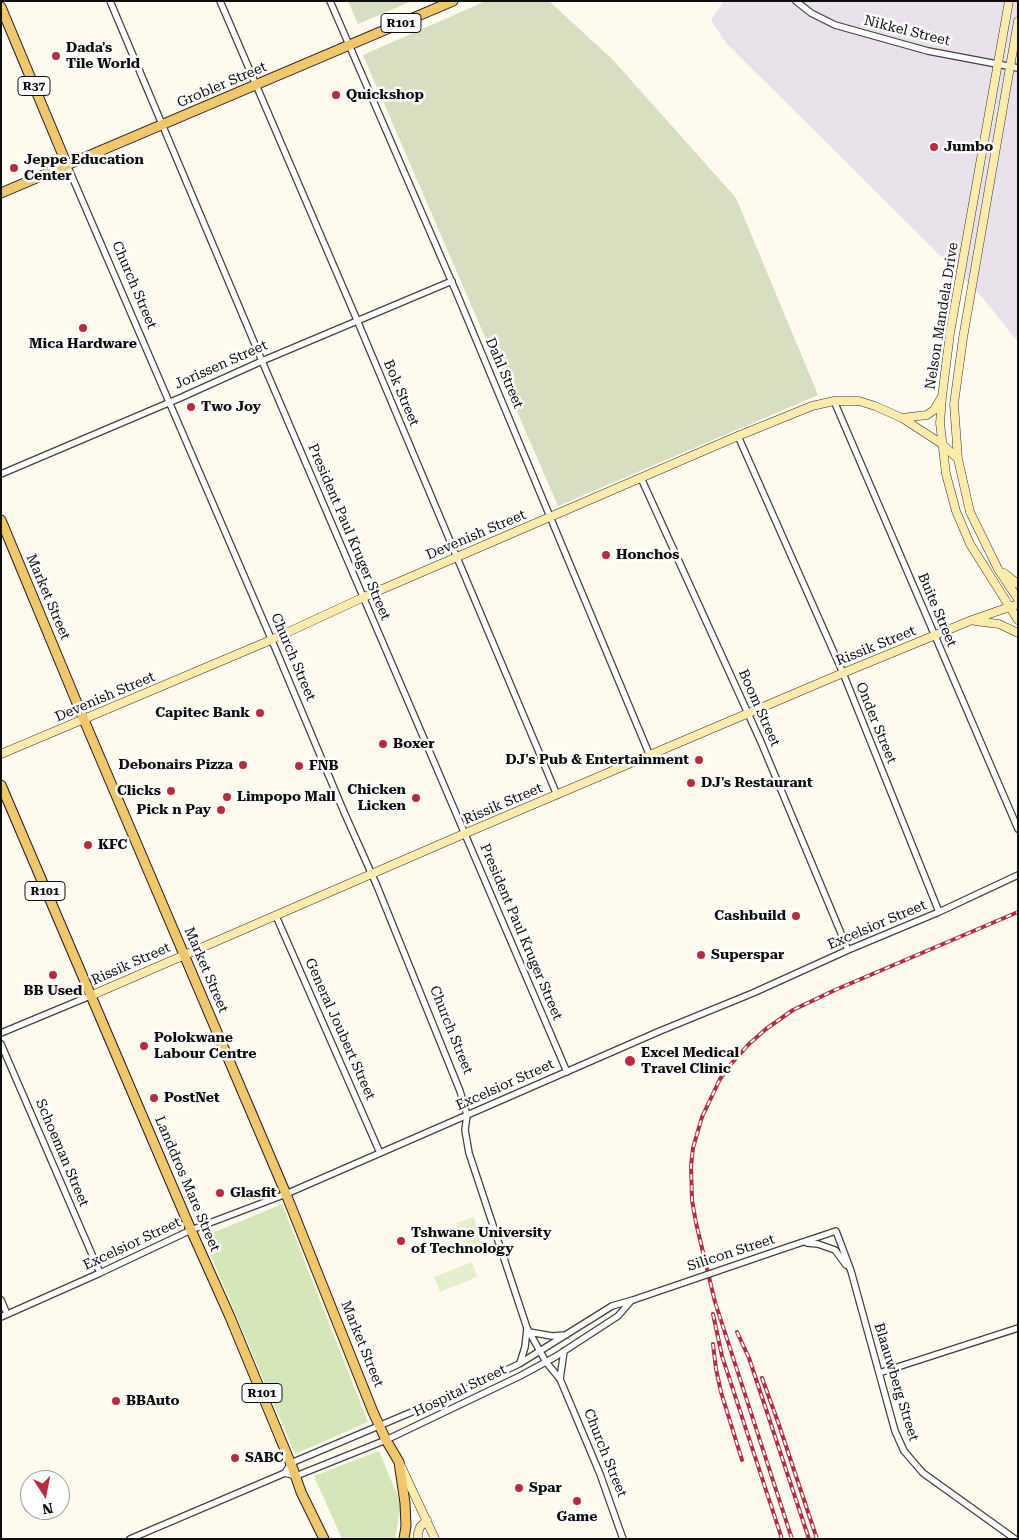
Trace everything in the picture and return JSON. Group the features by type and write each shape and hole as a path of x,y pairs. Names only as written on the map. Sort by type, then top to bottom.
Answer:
{"main road":[{"name":"Grobler Street","path":"1,193 454,1"},
{"name":"Nelson Mandela Drive","path":"1009,1 960,275 947,359 940,424 948,486 956,511 970,544 1008,607 1018,620"},
{"name":"Church Street","path":"1,7 67,164"},
{"name":"Nelson Mandela Drive","path":"1018,21 1014,66 958,368 955,397 958,459 970,512 998,569 1018,599"},
{"path":"902,418 927,415 934,410 942,397"},
{"name":"Devenish Street","path":"1,754 271,640 364,597 795,412 834,401 859,401 902,418 942,444 958,459"},
{"name":"Market Street","path":"1,520 286,1194 386,1440 399,1462 435,1539"},
{"path":"998,569 1018,584"},
{"name":"Rissik Street","path":"90,996 466,833 843,673 972,620 1018,604"},
{"path":"972,620 999,624 1018,633"},
{"name":"Landdros Mare Street","path":"1,785 90,996 230,1317 291,1463 301,1492 324,1539"},
{"path":"399,1462 405,1503 406,1526 404,1539"},
{"path":"418,1539 420,1527 427,1520"}],"street":[{"name":"President Paul Kruger Street","path":"110,1 567,1072"},
{"name":"Bok Street","path":"220,1 557,795"},
{"name":"Dahl Street","path":"330,1 452,281 650,756"},
{"name":"Nikkel Street","path":"796,1 811,12 835,25 928,51 1014,66"},
{"name":"Church Street","path":"67,164 372,874 460,1091 467,1115 465,1130 469,1153 528,1330 546,1362 560,1379 600,1474 623,1539"},
{"name":"Jorissen Street","path":"1,474 357,320 452,281"},
{"name":"Buite Street","path":"834,401 1018,830"},
{"name":"Onder Street","path":"738,436 843,673 939,912"},
{"name":"Boom Street","path":"641,478 748,714 848,950"},
{"name":"Excelsior Street","path":"4,1315 191,1230 286,1194 939,912 1018,875"},
{"name":"General Joubert Street","path":"276,916 380,1153"},
{"name":"Rissik Street","path":"1,1033 90,996"},
{"name":"Schoeman Street","path":"1,1044 100,1273"},
{"name":"Silicon Street","path":"632,1301 836,1231"},
{"name":"Blaauwberg Street","path":"836,1231 851,1271 897,1436 904,1451 923,1473 1014,1539"},
{"name":"Blaauwberg Street","path":"804,1242 818,1244 835,1250 851,1271"},
{"path":"1,1300 4,1315"},
{"name":"Hospital Street","path":"291,1463 471,1387 540,1352 612,1306 632,1301"},
{"name":"Hospital Street","path":"296,1476 386,1440 546,1362 618,1316 632,1301"},
{"path":"879,1373 1018,1328"},
{"name":"Church Street","path":"519,1364 528,1330"},
{"path":"528,1330 552,1336 567,1335"},
{"path":"560,1379 564,1351"},
{"path":"286,1473 291,1463"},
{"path":"130,1539 286,1473 296,1476"}],"shaded area":[{"path":"724,1 1018,1 1018,342 982,297 726,43 711,20"}],"green space":[{"path":"348,1 412,1 358,24"},
{"path":"486,1 549,1 613,60 736,198 818,395 558,506 363,55"},
{"path":"282,1204 368,1422 295,1454 203,1237"},
{"path":"474,1217 484,1250 466,1255 456,1223"},
{"path":"472,1262 477,1277 440,1292 434,1277"},
{"path":"379,1451 401,1504 395,1539 342,1539 314,1476"}],"railway":[{"path":"792,1539 715,1302 696,1223 692,1200 691,1166 693,1148 702,1117 720,1079 731,1064 766,1029 793,1010 835,990 1018,912"},
{"path":"713,1314 722,1356 782,1539"},
{"path":"737,1332 749,1358 809,1539"},
{"path":"713,1344 721,1392 742,1460"},
{"path":"762,1378 817,1539"}],"place":[{"name":"Dada's Tile World","path":"56,56"},
{"name":"Quickshop","path":"336,95"},
{"name":"Jumbo","path":"934,147"},
{"name":"Jeppe Education Center","path":"14,168"},
{"name":"Mica Hardware","path":"83,328"},
{"name":"Two Joy","path":"191,407"},
{"name":"Honchos","path":"606,555"},
{"name":"Capitec Bank","path":"260,713"},
{"name":"Boxer","path":"383,744"},
{"name":"DJ's Pub & Entertainment","path":"699,760"},
{"name":"Debonairs Pizza","path":"243,765"},
{"name":"FNB","path":"299,766"},
{"name":"DJ's Restaurant","path":"691,783"},
{"name":"Clicks","path":"171,791"},
{"name":"Limpopo Mall","path":"227,797"},
{"name":"Chicken Licken","path":"416,798"},
{"name":"Pick n Pay","path":"221,810"},
{"name":"KFC","path":"88,845"},
{"name":"Cashbuild","path":"796,916"},
{"name":"Superspar","path":"701,955"},
{"name":"BB Used","path":"53,975"},
{"name":"Polokwane Labour Centre","path":"144,1046"},
{"name":"Excel Medical Travel Clinic","path":"630,1061"},
{"name":"PostNet","path":"154,1098"},
{"name":"Glasfit","path":"220,1193"},
{"name":"Tshwane University of Technology","path":"401,1241"},
{"name":"BBAuto","path":"116,1401"},
{"name":"SABC","path":"235,1458"},
{"name":"Spar","path":"519,1488"},
{"name":"Game","path":"577,1501"}]}
